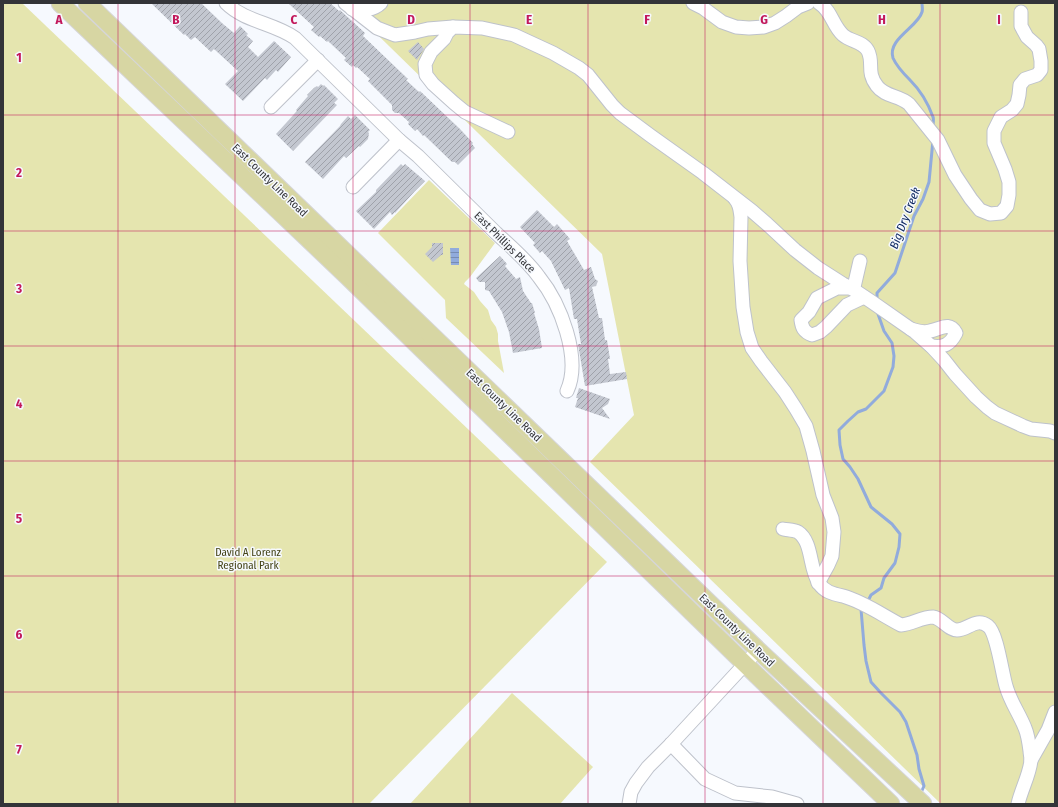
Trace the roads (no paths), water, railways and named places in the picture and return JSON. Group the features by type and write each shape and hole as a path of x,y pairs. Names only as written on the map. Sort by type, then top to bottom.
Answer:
{"main road":[{"name":"East County Line Road","path":"60,3 346,275 891,804"},
{"name":"East County Line Road","path":"87,3 758,650 923,804"}],"street":[{"name":"East Phillips Place","path":"226,3 243,16 288,33 295,38 399,140 418,156 540,277 558,307 570,346 572,369 570,386 567,391"},
{"path":"349,6 365,10 373,9 381,3"},
{"path":"693,3 703,8 722,22 736,27 749,28 764,27 775,23 798,7 808,3"},
{"path":"819,3 825,6 842,34 847,38 862,44 867,49 870,55 872,79 878,88 888,94 903,99 909,104 938,140 952,169 971,200 980,210 990,214 1000,213 1007,206 1009,195 1009,182 1006,169 994,143 994,131 1001,117 1012,110 1017,104 1020,85 1025,80 1037,75 1041,70 1042,61 1039,49 1027,37 1021,26 1021,12"},
{"path":"349,6 377,28 395,35 416,32 428,28 482,28 514,35 568,60 588,75 620,113 733,196 738,202 740,210 764,220 795,250 818,268 851,288 911,329 931,346 976,397 995,413 1031,429 1053,431"},
{"path":"453,27 431,52 425,64 426,75 433,84 454,104 465,112 508,132"},
{"path":"271,107 318,60"},
{"path":"353,187 399,140"},
{"path":"745,213 740,261 743,307 747,332 752,348 785,392 806,426 823,495 832,518 834,532 832,556 818,583"},
{"path":"860,261 854,287 837,288 817,298 801,320 802,326 806,332 812,335 820,332 832,322 843,308 864,297"},
{"path":"911,329 922,332 930,332 945,326 950,327 956,333 951,342 940,347 931,346"},
{"path":"783,529 797,531 803,536 818,583 824,589 832,593 857,600 901,625 935,617 955,630 961,630 975,623 982,623 992,629 1010,699 1025,726 1028,735 1031,760"},
{"path":"629,804 631,792 648,767 758,650"},
{"path":"1018,804 1031,760 1048,730 1055,712"},
{"path":"671,744 706,779 735,794 772,797 797,804"}],"water":[{"path":"450,248 459,248 459,265 451,265"}],"waterway":[{"name":"Big Dry Creek","path":"922,3 922,11 919,18 898,39 892,51 896,64 917,88 926,102 933,118 933,126"},
{"name":"Big Dry Creek","path":"877,298 877,293 895,273 914,216 923,199 929,182 933,140"},
{"name":"Big Dry Creek","path":"869,599 871,595 881,588 884,578 895,563 899,547 900,534 892,524 871,507 858,479 843,459 839,430 858,412 866,409 884,391 893,367 894,356 892,343 884,331 878,310"},
{"name":"Big Dry Creek","path":"861,609 866,661 871,682 900,712 906,722 917,755 924,786 920,795"}],"park label":[{"name":"David A Lorenz Regional Park","path":"248,558"}]}
